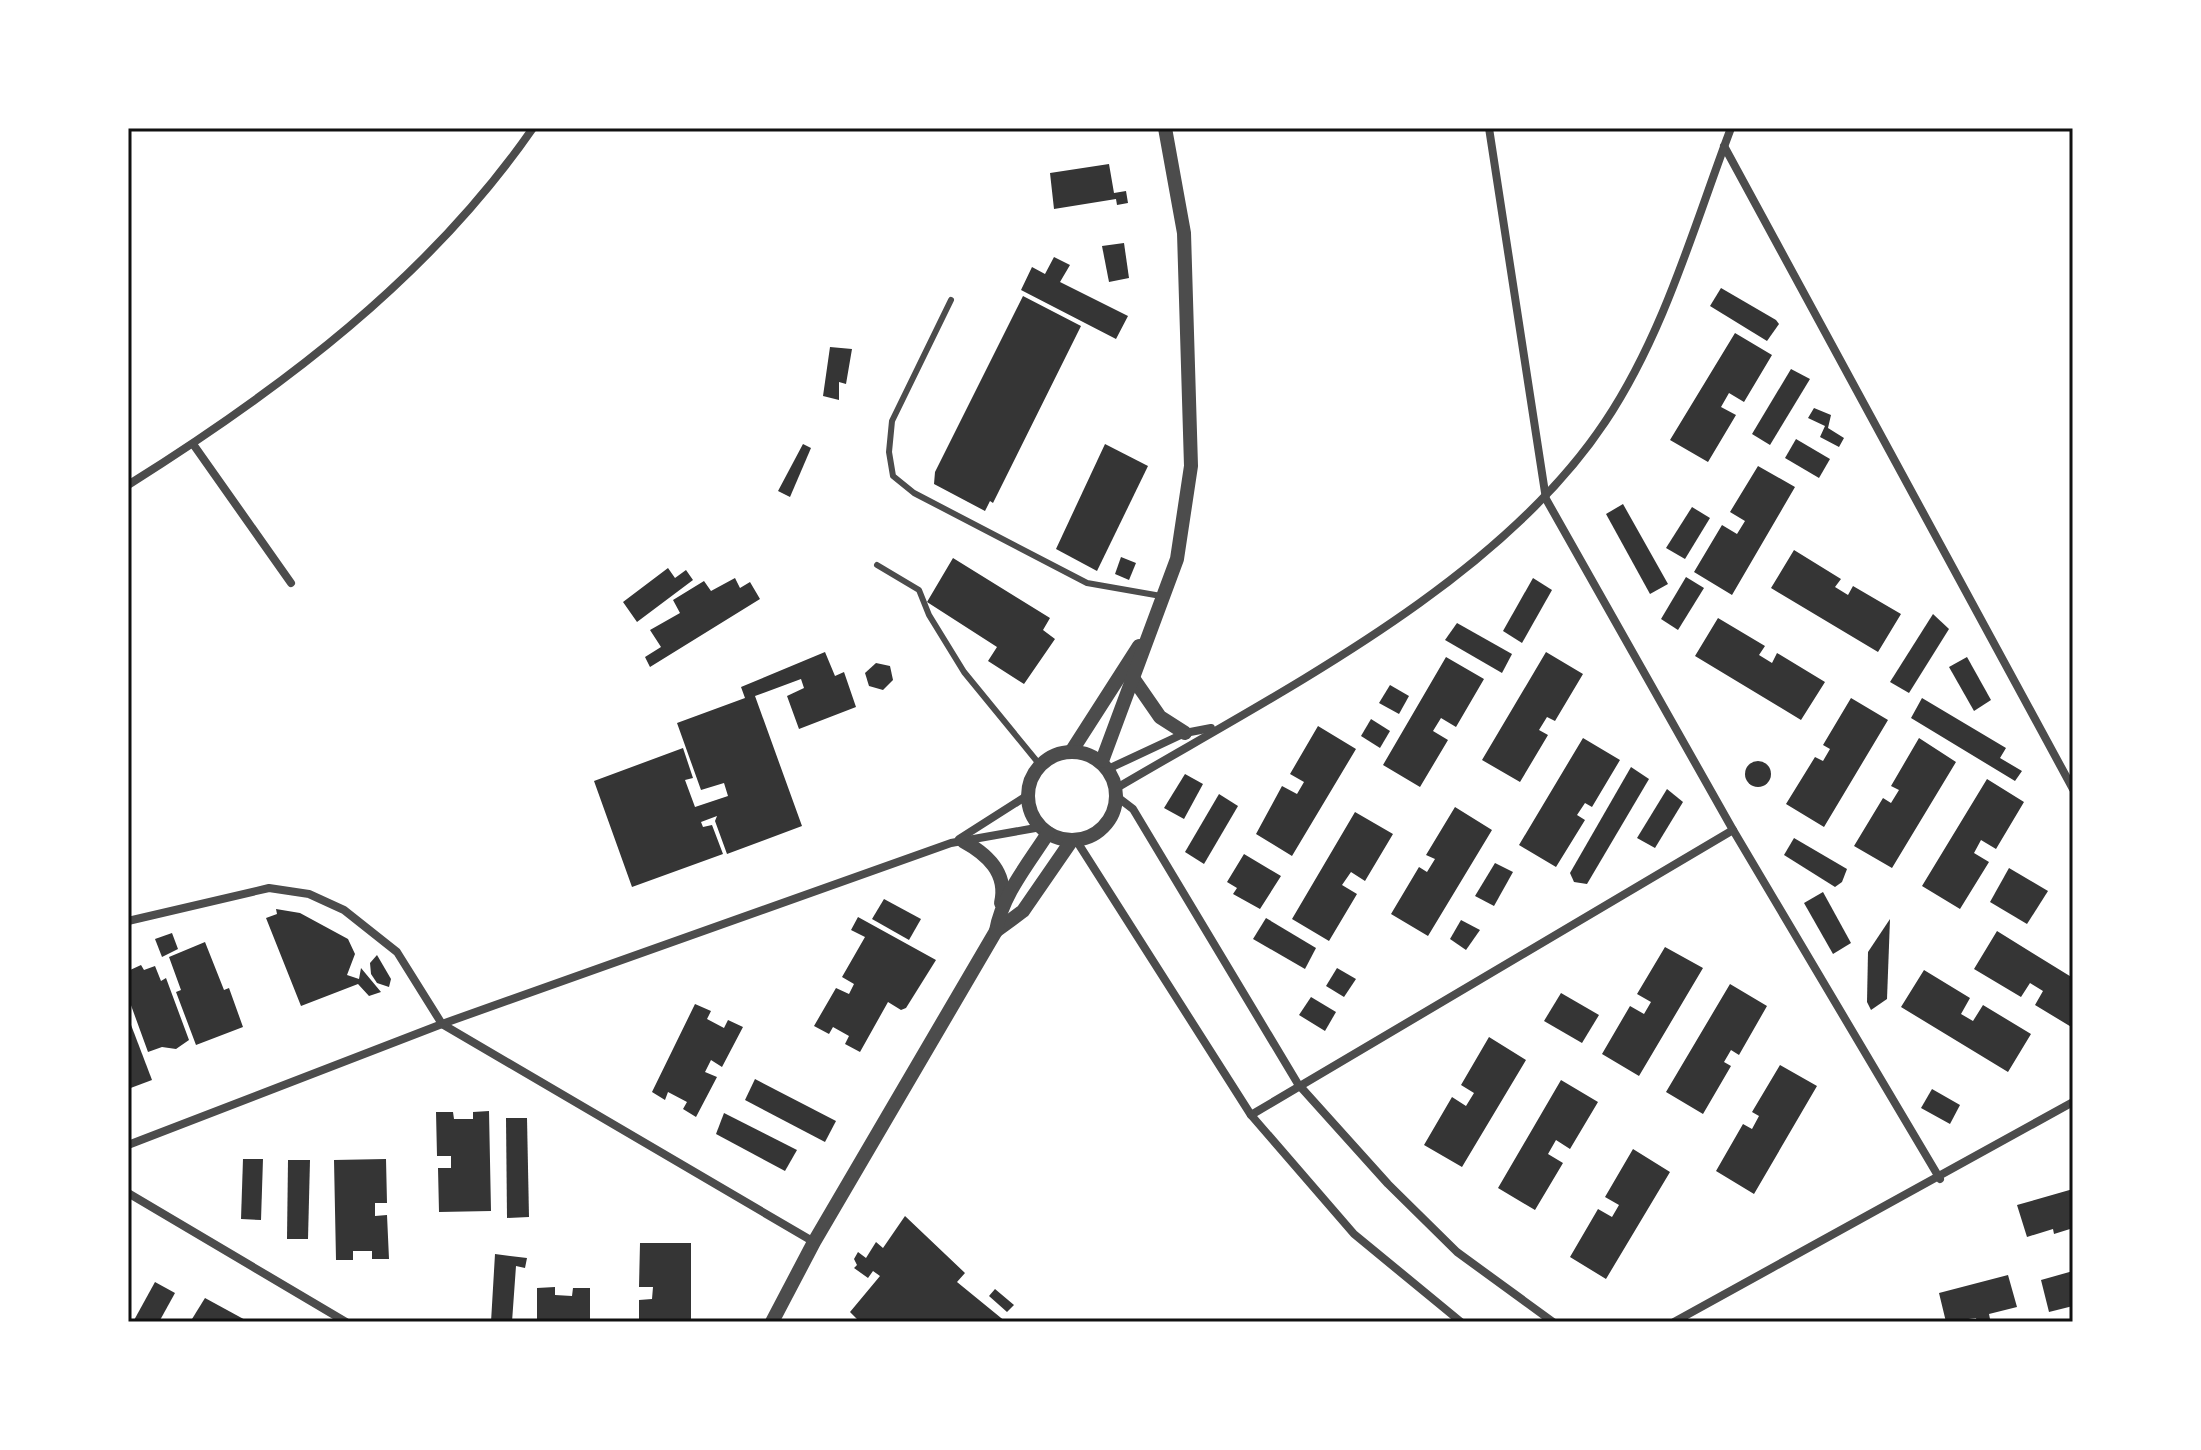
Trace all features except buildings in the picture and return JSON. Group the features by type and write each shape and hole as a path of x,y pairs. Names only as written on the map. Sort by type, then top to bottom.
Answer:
{"street":[{"path":"128,485 193,444 291,374 372,308 441,241 505,168 533,128"},
{"path":"1165,128 1184,233 1191,413 1185,515 1164,596 1105,765 1115,792 1133,809 1298,1084 1388,1184 1457,1252 1553,1322"},
{"path":"1489,128 1546,499 1733,830 1940,1179"},
{"path":"996,931 1023,911 1074,840 1104,826 1111,817 1115,792 1361,641 1455,575 1546,499 1577,462 1633,375 1658,320 1731,128"},
{"path":"1724,146 2073,789"},
{"path":"193,444 291,583"},
{"path":"1044,830 1031,812 1028,795 1031,779 1040,765 1071,752 1154,622"},
{"path":"1133,678 1154,710 1185,733"},
{"path":"1071,752 1105,765 1185,733 1220,727"},
{"path":"957,842 1028,795"},
{"path":"999,916 1044,830"},
{"path":"128,1145 442,1024 957,842 1044,830 1074,840 1251,1115 1354,1234 1461,1322"},
{"path":"1251,1115 1298,1084 1733,830"},
{"path":"772,1322 814,1242 996,931 1003,894 996,867 976,848 957,842"},
{"path":"128,921 269,888 309,894 344,910 397,952 442,1024 814,1242"},
{"path":"1674,1322 1940,1179 2073,1102"},
{"path":"128,1193 346,1322"}],"lane":[{"path":"951,300 892,421 889,452 893,476 914,493 1087,583 1164,596"},
{"path":"877,565 919,590 929,615 964,672 1040,765"}]}
